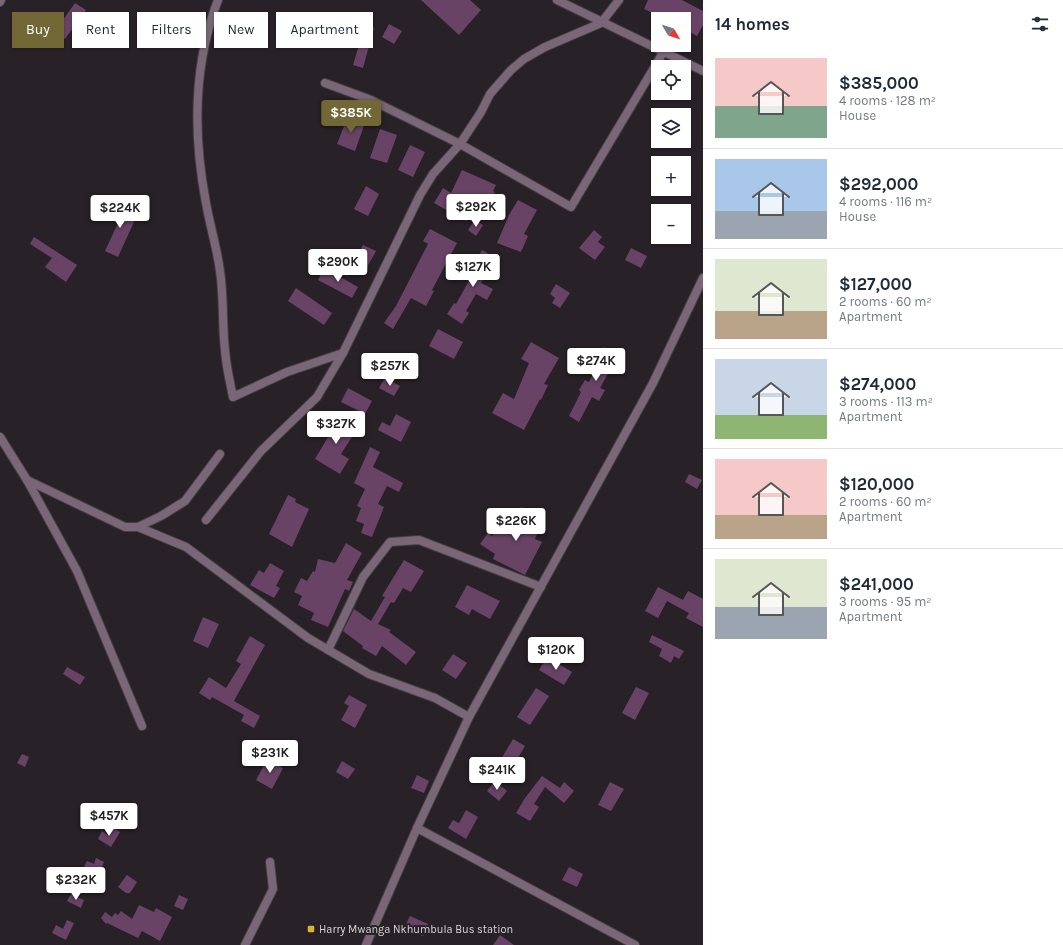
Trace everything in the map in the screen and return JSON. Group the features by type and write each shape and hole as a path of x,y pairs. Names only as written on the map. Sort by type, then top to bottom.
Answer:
{"street":[{"path":"218,0 206,34 200,64 197,120 206,203 220,272 225,350 233,397 287,372 343,353"},
{"path":"557,0 651,45"},
{"path":"206,520 261,451 317,397 343,353 420,195 433,174 460,144 481,112 490,94 524,59 545,47 601,22 619,0"},
{"path":"325,83 371,100 460,144 571,206 663,52"},
{"path":"666,52 703,71"},
{"path":"366,945 417,828 470,717 653,382 703,278"},
{"path":"0,437 28,480 77,571 142,726"},
{"path":"138,527 161,516 185,500 220,454"},
{"path":"28,480 125,527 138,527 186,547 254,596 280,618 328,650 369,674 435,698 470,717"},
{"path":"328,650 364,577 390,542 419,540 541,587"},
{"path":"417,828 636,945"},
{"path":"245,945 273,889 270,862"}],"building":[{"path":"421,0 470,0 481,10 459,35"},
{"path":"648,0 682,0 703,11 703,25 697,36 691,33 691,12 651,12 644,9"},
{"path":"75,3 86,10 85,12 72,12 72,29 65,39 64,18"},
{"path":"389,24 402,31 394,44 382,37"},
{"path":"358,48 368,48 363,68 353,65"},
{"path":"348,116 365,123 355,151 337,144"},
{"path":"380,129 397,135 387,163 370,158"},
{"path":"410,145 425,152 413,177 398,170"},
{"path":"462,170 496,185 493,191 495,192 489,202 479,198 466,221 434,203 443,188 451,193"},
{"path":"366,186 379,194 368,216 354,209"},
{"path":"518,200 537,210 524,234 528,236 521,252 497,243 509,215"},
{"path":"113,206 123,211 125,207 138,213 118,257 105,251 118,223 108,218"},
{"path":"475,220 483,225 476,236 468,230"},
{"path":"430,229 457,243 432,290 434,291 426,306 411,298 393,329 384,323 396,306 428,244 423,241"},
{"path":"594,230 602,237 598,242 605,247 595,260 579,248"},
{"path":"34,237 77,265 66,282 45,267 52,258 30,244"},
{"path":"363,245 376,251 366,269 353,262"},
{"path":"631,248 647,256 641,268 625,260"},
{"path":"482,250 494,257 481,283 493,289 487,300 476,294 466,311 469,313 462,324 447,314 454,303 456,304 475,270 472,269"},
{"path":"324,268 358,287 352,298 318,280"},
{"path":"556,284 570,293 560,308 552,303 555,298 550,294"},
{"path":"296,288 332,313 324,325 288,301"},
{"path":"438,329 463,342 454,359 429,346"},
{"path":"531,342 559,358 544,384 548,385 541,400 540,399 524,430 492,413 503,393 514,399 529,363 521,359"},
{"path":"603,347 625,358 618,371 611,368 600,388 605,390 599,401 592,397 579,422 569,416 581,392 579,390 585,380 589,382 599,362 596,361"},
{"path":"385,378 400,386 394,396 379,388"},
{"path":"348,388 372,401 365,414 341,402"},
{"path":"396,414 411,422 401,442 378,430 382,422 390,426"},
{"path":"336,416 357,429 341,454 349,459 340,474 315,459 331,432 327,431"},
{"path":"370,447 380,452 373,467 403,483 399,492 387,486 378,504 384,507 372,537 361,533 364,524 356,521 361,508 357,506 365,489 354,483"},
{"path":"689,474 702,480 697,489 685,482"},
{"path":"288,495 296,499 295,502 309,509 292,547 269,534"},
{"path":"521,507 544,516 535,539 542,542 525,575 493,559 495,554 480,544 488,533 492,536 499,525 508,530 510,526 513,527"},
{"path":"346,543 362,553 347,580 353,582 349,591 345,589 328,627 311,620 314,613 298,605 302,596 294,592 301,578 307,581 313,571 315,572 318,559 335,563"},
{"path":"404,560 424,571 411,592 403,588 394,603 391,602 378,624 391,630 389,632 416,652 406,665 382,646 376,656 362,648 363,646 343,631 354,609 371,621 385,597 382,596"},
{"path":"270,563 284,571 276,586 280,588 274,598 250,585 259,570 264,573"},
{"path":"467,585 500,601 490,619 472,609 469,615 455,607"},
{"path":"658,587 683,600 688,591 703,599 703,627 686,618 689,613 667,601 658,618 645,611"},
{"path":"203,617 219,624 208,648 193,641"},
{"path":"652,635 684,651 679,659 674,656 671,663 659,656 662,649 649,642"},
{"path":"250,636 265,645 234,701 260,716 254,728 241,721 244,715 212,697 210,700 199,693 209,677 226,688 241,664 236,661"},
{"path":"453,654 467,663 456,679 442,670"},
{"path":"547,657 572,672 564,685 539,670"},
{"path":"67,667 85,677 80,685 63,674"},
{"path":"636,687 649,693 635,720 622,713"},
{"path":"536,688 549,696 530,725 517,717"},
{"path":"349,695 367,705 355,728 341,720 349,706 344,703"},
{"path":"513,739 525,746 509,773 497,766"},
{"path":"22,754 29,757 25,767 17,763"},
{"path":"267,760 283,768 272,789 256,780"},
{"path":"342,761 355,769 348,779 336,772"},
{"path":"417,775 429,781 424,793 411,788"},
{"path":"542,776 560,788 564,782 574,791 564,803 545,787 534,804 539,807 530,821 516,813 525,798"},
{"path":"495,781 507,791 499,801 487,791"},
{"path":"610,782 624,789 611,811 598,805"},
{"path":"466,810 478,817 466,839 448,828 453,820 459,823"},
{"path":"114,828 120,832 111,847 98,839 102,831 109,836"},
{"path":"96,858 104,862 98,877 82,870 87,861 94,864"},
{"path":"569,867 583,874 577,887 562,880"},
{"path":"127,875 137,882 130,893 126,893 118,887"},
{"path":"71,894 84,900 81,908 67,901"},
{"path":"179,895 188,899 183,910 174,906"},
{"path":"139,905 154,912 156,908 172,917 160,941 142,931 138,938 107,923 106,924 101,918 105,912 112,917 115,913 118,915 121,911 132,919"},
{"path":"410,916 428,924 423,936 404,928"},
{"path":"67,920 74,923 66,940 52,933 56,925 63,929"},
{"path":"500,935 514,945 493,945"}],"place":[{"name":"Harry Mwanga Nkhumbula Bus station","path":"311,929"}]}
